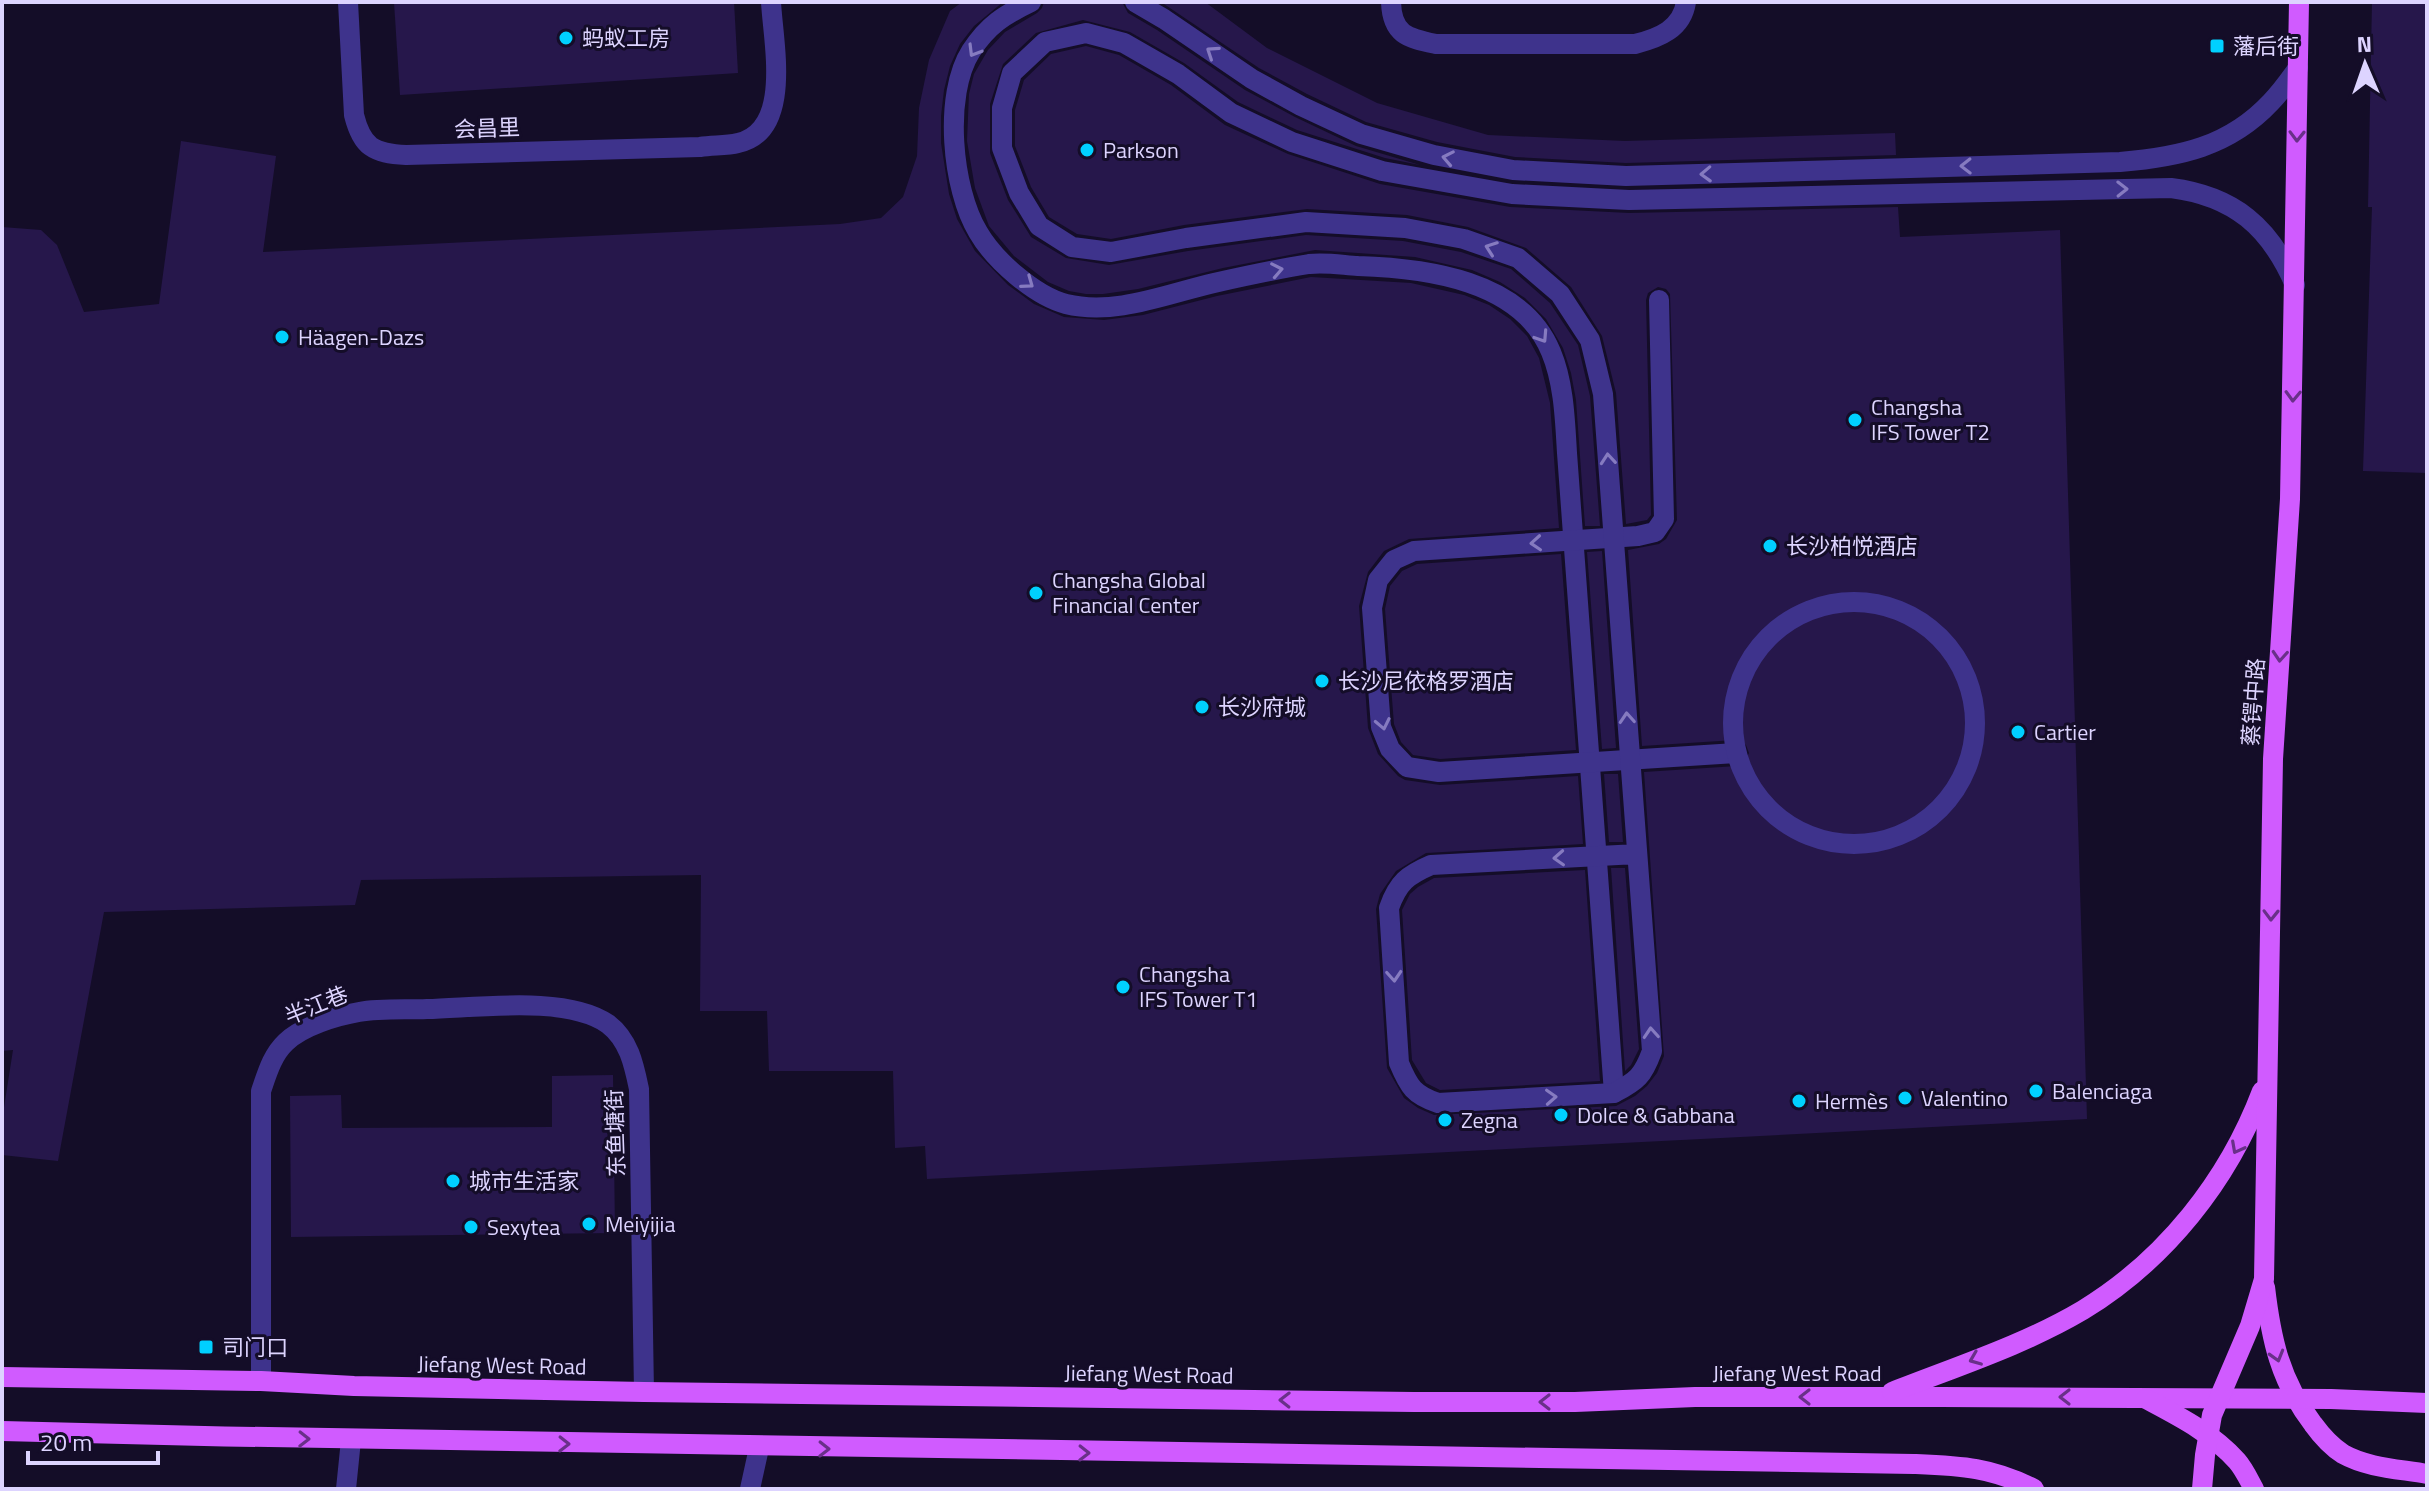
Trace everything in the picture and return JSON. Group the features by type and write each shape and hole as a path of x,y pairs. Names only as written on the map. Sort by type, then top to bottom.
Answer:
{"main road":[{"name":"蔡锷中路","path":"2202,1489 2212,1415 2250,1326 2264,1279 2273,759 2290,499 2299,2"},
{"path":"1878,1397 2032,1336 2082,1310 2118,1286 2177,1231 2228,1164 2249,1125 2267,1076"},
{"path":"2264,1279 2280,1368 2296,1399 2320,1433 2343,1454 2370,1464 2427,1474"},
{"name":"Jiefang West Road","path":"2,1377 644,1392 1414,1402 1878,1397 2220,1398 2427,1403"},
{"path":"2143,1398 2209,1436 2239,1462 2254,1489"},
{"path":"2,1431 759,1448 1914,1464 2007,1475 2034,1489"}],"street":[{"name":"会昌里","path":"348,2 354,115 358,132 369,147 387,154 700,147 740,143 755,136 766,125 774,108 776,83 771,2"},
{"path":"1031,2 1000,16 970,52 956,93 953,141 962,193 978,233 1003,264 1031,286 1064,303 1101,309 1312,264 1405,268 1460,280 1499,295 1528,316 1551,351 1563,401 1614,1093"},
{"path":"1135,2 1252,79 1361,134 1434,155 1513,170 1626,176 2156,159 2218,142 2248,124 2272,102 2298,68"},
{"path":"1391,2 1396,27 1409,38 1436,44 1635,44 1657,38 1674,28 1685,11 1686,2"},
{"path":"1637,854 1431,865 1412,873 1395,890 1389,908 1399,1063 1407,1082 1420,1097 1438,1103 1614,1093 1631,1084 1645,1070 1652,1051 1603,394 1590,340 1560,294 1518,258 1464,239 1405,228 1306,222 1186,238 1111,252 1072,247 1039,226 1019,193 1002,148 1002,108 1012,73 1045,42 1086,33 1124,43 1178,74 1231,113 1292,142 1382,171 1512,194 1629,200 2171,188 2197,191 2224,201 2244,215 2283,258 2295,285"},
{"path":"1659,300 1664,519 1655,532 1638,536 1414,551 1394,560 1378,580 1372,608 1381,727 1390,749 1407,767 1439,772 1736,753"},
{"path":"1871,602 1910,614 1942,637 1964,670 1976,708 1974,748 1959,786 1932,816 1897,837 1857,844 1817,838 1781,820 1753,791 1736,753 1732,714 1741,675 1763,642 1794,617 1831,603 1871,602"},
{"name":"半江巷","path":"261,1381 261,1091 270,1064 285,1043 305,1030 361,1012 531,1006 588,1014 608,1025"},
{"name":"东鱼塘街","path":"608,1025 623,1040 633,1062 639,1089 644,1392"},
{"path":"346,1489 351,1440"},
{"path":"750,1489 759,1448"}],"building":[{"name":"蚂蚁工房","path":"394,2 734,2 738,73 400,95"},
{"name":"Changsha Global Financial Center","path":"962,2 1003,2 974,26 960,44 950,66 941,116 941,143 949,194 957,219 975,251 1008,285 1034,304 1064,317 1104,320 1143,315 1311,277 1411,283 1464,295 1489,305 1510,319 1527,336 1539,358 1550,403 1559,528 1409,539 1384,551 1368,572 1359,606 1368,728 1378,754 1398,776 1405,780 1440,785 1578,776 1583,844 1426,853 1396,871 1380,894 1376,909 1387,1068 1404,1098 1434,1115 1616,1106 1647,1086 1664,1056 1644,772 1737,766 1744,763 1749,753 1746,745 1735,740 1642,746 1628,550 1659,544 1666,539 1677,520 1670,294 1658,287 1648,293 1646,300 1651,515 1647,520 1626,524 1616,393 1602,336 1571,287 1526,248 1468,227 1407,215 1307,209 1184,225 1111,239 1077,234 1049,217 1031,187 1015,146 1015,110 1024,80 1051,54 1086,46 1119,55 1171,85 1225,125 1288,154 1380,184 1510,207 1629,213 1898,207 1900,237 2060,230 2087,1119 927,1179 925,1146 895,1148 893,1071 769,1071 767,1011 700,1011 701,875 361,880 355,905 104,912 58,1161 2,1155 2,1120 13,1050 2,1051 2,227 41,230 57,245 84,312 159,304 181,141 276,156 263,252 840,224 881,218 903,197 917,156 919,108 929,60 950,11"},
{"path":"1044,2 1122,2 1128,13 1245,90 1356,146 1420,165 1385,158 1297,130 1238,102 1184,63 1130,32 1083,20 1036,33 1003,64 990,104 990,153 1008,200 1031,237 1066,258 1109,265 1306,235 1403,241 1461,252 1511,269 1550,303 1578,345 1590,396 1600,526 1585,526 1576,400 1563,348 1546,319 1525,298 1500,282 1472,270 1415,257 1315,250 1138,289 1086,294 1048,282 1014,256 989,226 975,188 967,141 969,94 974,74 988,50 1005,32 1037,13"},
{"path":"1161,2 1205,2 1267,48 1377,103 1488,135 1625,141 1895,133 1896,155 1626,163 1515,157 1437,142 1366,122 1307,94 1259,68"},
{"path":"2372,2 2427,2 2427,473 2363,471 2372,207 2368,207"},
{"path":"1602,551 1616,748 1602,749 1587,552"},
{"path":"1561,554 1576,750 1440,759 1413,755 1401,742 1394,724 1385,609 1390,586 1402,571 1417,564"},
{"path":"1604,774 1618,774 1623,842 1609,842"},
{"path":"1611,868 1625,868 1639,1049 1625,1071"},
{"path":"1585,870 1600,1081 1440,1090 1426,1083 1412,1060 1402,910 1410,894 1434,878"},
{"name":"城市生活家","path":"613,1075 615,1233 291,1237 290,1096 341,1095 342,1128 552,1127 552,1076"}],"place":[{"name":"蚂蚁工房","path":"566,38"},
{"name":"藩后街","path":"2217,46"},
{"name":"Parkson","path":"1087,150"},
{"name":"Häagen-Dazs","path":"282,337"},
{"name":"Changsha IFS Tower T2","path":"1855,420"},
{"name":"长沙柏悦酒店","path":"1770,546"},
{"name":"Changsha Global Financial Center","path":"1036,593"},
{"name":"长沙尼依格罗酒店","path":"1322,681"},
{"name":"长沙府城","path":"1202,707"},
{"name":"Cartier","path":"2018,732"},
{"name":"Changsha IFS Tower T1","path":"1123,987"},
{"name":"Balenciaga","path":"2036,1091"},
{"name":"Valentino","path":"1905,1098"},
{"name":"Hermès","path":"1799,1101"},
{"name":"Dolce & Gabbana","path":"1561,1115"},
{"name":"Zegna","path":"1445,1120"},
{"name":"城市生活家","path":"453,1181"},
{"name":"Meiyijia","path":"589,1224"},
{"name":"Sexytea","path":"471,1227"},
{"name":"司门口","path":"206,1347"}]}
